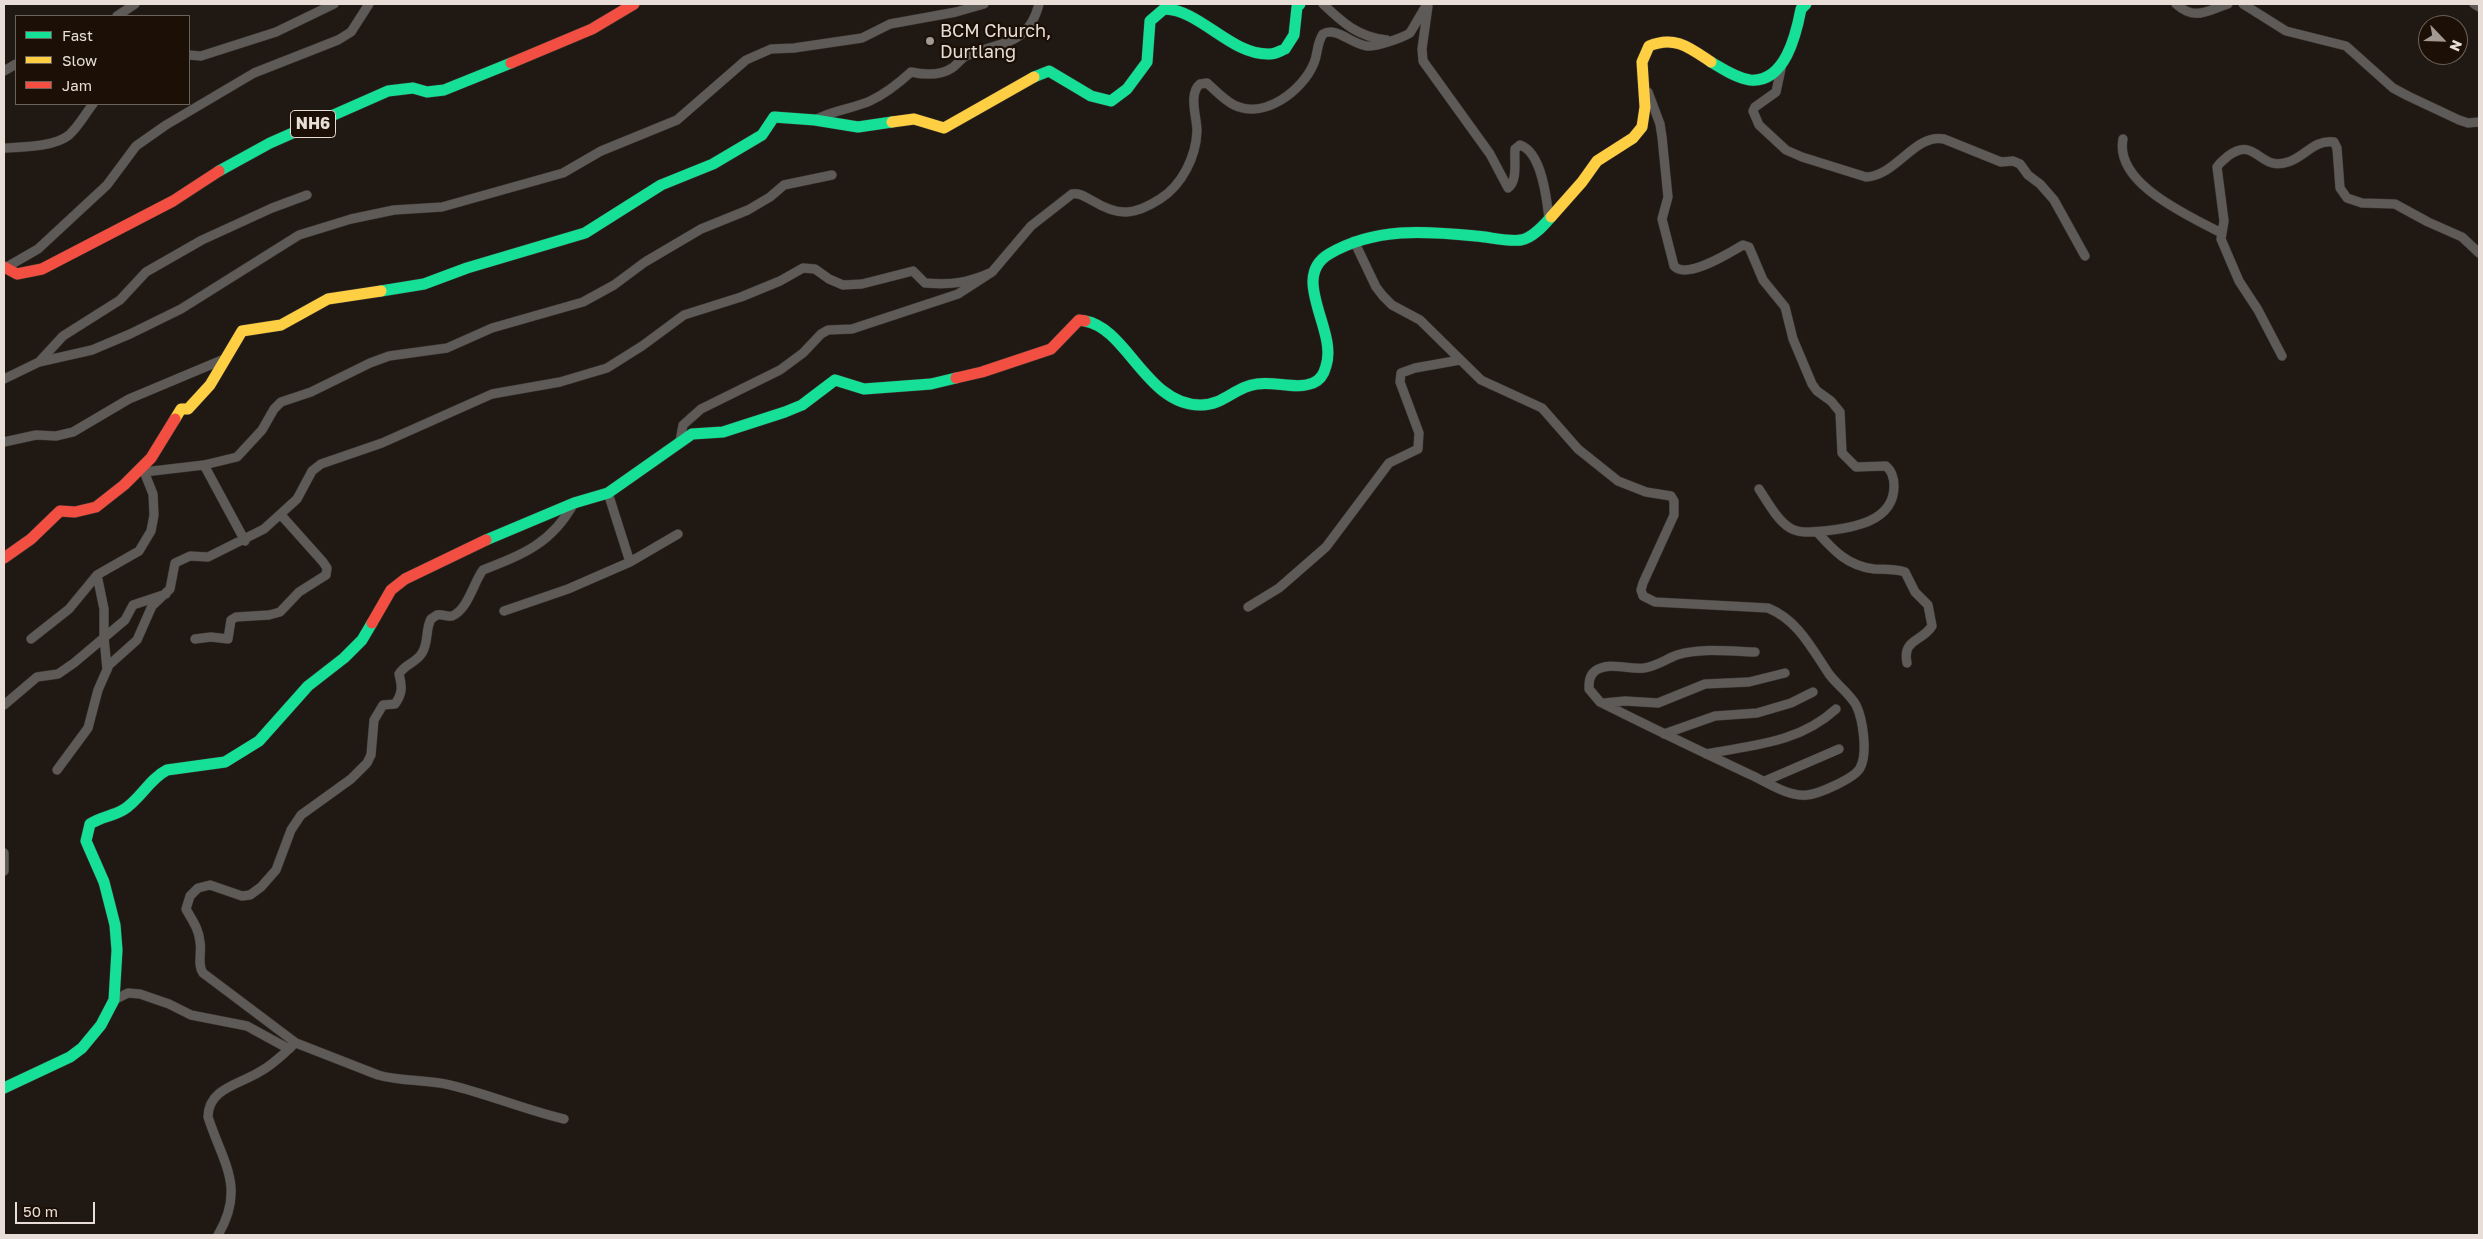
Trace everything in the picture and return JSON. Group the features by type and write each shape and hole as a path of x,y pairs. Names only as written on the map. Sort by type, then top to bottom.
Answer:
{"main road":[{"name":"NH6","path":"17,274 42,269 173,200 218,171 279,139 388,92 413,88 427,92 444,90 477,78 592,29 634,4"},
{"path":"4,558 31,539 60,511 82,510 102,503 143,469 181,409 188,409 210,385 222,360 242,331 281,325 328,299 424,284 468,268 566,240 602,223 661,185 713,164 746,145 762,135 774,117 815,120 858,127 914,119 944,128 1016,89 1043,72 1049,71 1091,96 1111,101 1122,95 1147,63 1150,21 1164,9 1176,9 1242,48 1271,55 1282,50 1290,42 1298,21 1297,7 1300,4"},
{"path":"4,1088 70,1057 82,1048 102,1025 114,1000 117,950 115,925 104,882 86,841 90,824 99,818 123,810 159,774 167,770 225,762 259,741 308,686 344,658 362,640 391,590 398,584 460,551 574,503 608,493 692,434 723,432 785,412 802,405 835,380 864,389 931,384 982,372 1051,350 1074,323 1082,319 1099,326 1147,377 1172,397 1185,403 1216,404 1252,384 1302,385 1314,383 1321,378 1326,369 1330,347 1314,290 1314,269 1328,255 1354,241 1386,233 1435,234 1522,240 1534,235 1569,194 1582,183 1598,161 1626,144 1639,131 1645,116 1643,54 1649,46 1658,41 1676,42 1728,72 1748,80 1771,76 1782,64 1801,10 1806,4"},
{"path":"4,267 17,274"}],"street":[{"path":"118,15 135,4"},
{"path":"190,55 201,56 276,32 334,4"},
{"path":"4,267 34,252 94,198 107,185 136,146 166,125 254,73 338,40 351,32 370,4"},
{"path":"4,379 39,362 92,350 130,334 181,309 274,248 299,235 321,227 394,210 442,207 563,173 601,151 677,120 746,60 759,53 772,49 814,46 862,38 890,24 956,12 984,4"},
{"path":"815,120 831,112 869,102 895,86 911,72 931,75 945,72 964,56 1014,40 1030,28 1039,4"},
{"path":"1323,4 1347,27 1369,38 1389,41"},
{"path":"680,441 683,425 701,409 780,370 803,353 826,332 852,329 958,294 992,272 1031,226 1072,194 1084,195 1105,208 1131,212 1144,208 1172,190 1186,169 1195,147 1197,132 1194,93 1200,84 1207,83 1237,106 1260,106 1283,100 1300,86 1314,63 1321,37 1326,32 1333,31 1367,46 1389,41 1410,34 1428,4"},
{"path":"1428,4 1422,49 1423,61 1490,154 1508,188 1512,185 1515,172 1515,149 1520,146 1528,150 1541,173 1549,219"},
{"path":"2176,4 2186,13 2193,15 2228,4"},
{"path":"2243,4 2286,31 2346,46 2393,88 2408,96 2459,120 2468,123 2479,122"},
{"path":"2474,4 2479,7"},
{"path":"1782,64 1776,92 1755,107 1753,115 1772,139 1786,150 1802,157 1866,177 1876,176 1888,170 1908,153 1934,138 1944,139 2001,162 2013,161 2020,164 2054,200 2085,256"},
{"path":"4,71 15,65"},
{"path":"1644,82 1660,124 1668,197 1662,219 1674,266 1680,271 1692,270 1743,245 1749,247 1763,280 1785,307 1793,339 1812,384 1817,391 1832,401 1840,412 1842,453 1856,467 1882,465 1890,469 1893,474 1894,495 1884,512 1856,526 1817,532 1802,532 1790,529 1782,522 1758,489"},
{"path":"4,148 35,146 64,139 73,131 92,105"},
{"path":"2123,139 2122,146 2126,162 2130,171 2141,183 2162,200 2221,233"},
{"path":"2282,356 2258,310 2239,280 2221,233 2224,221 2216,174 2219,163 2238,149 2244,148 2272,163 2286,163 2311,146 2334,142 2337,148 2340,188 2346,198 2362,204 2395,204 2428,222 2462,237 2479,254"},
{"path":"31,639 69,609 97,575 139,551 151,531 154,515 153,494 143,469 204,465 237,458 262,430 274,409 282,402 311,392 378,360 447,348 492,328 583,302 614,286 645,262 701,229 748,210 770,197 784,185 832,175"},
{"path":"39,362 63,336 120,300 146,272 202,240 272,208 307,195"},
{"path":"1354,241 1376,286 1383,296 1392,305 1420,320 1460,360 1488,384 1542,408 1578,449 1618,481 1646,492 1671,496 1674,500 1674,515 1643,583 1641,590 1643,596 1655,602 1768,608 1776,611 1799,629 1834,681 1852,698 1862,720 1862,765 1856,774 1807,795 1788,792 1664,734 1604,703 1593,696 1589,689 1591,675 1596,670 1612,666 1645,668 1659,664 1676,655 1695,651 1754,652"},
{"path":"57,770 88,728 98,690 107,670 112,662 137,640 152,606 166,594 172,584 172,573 177,561 190,556 208,557 244,541 264,529 298,499 312,471 321,464 382,444 492,394 560,382 607,368 642,346 684,315 741,297 780,281 803,268 815,269 829,279 844,285 862,284 913,272 925,283 964,283 992,272"},
{"path":"4,280 17,274"},
{"path":"4,442 36,435 56,436 73,432 129,399 222,360"},
{"path":"1248,607 1279,588 1326,547 1389,463 1415,452 1420,446 1420,433 1400,382 1402,374 1415,368 1460,360"},
{"path":"204,465 244,541"},
{"path":"608,493 630,562"},
{"path":"564,1119 534,1112 449,1084 426,1080 391,1079 378,1076 296,1042 203,974 200,969 201,955 198,930 186,909 190,896 198,888 217,886 242,896 250,895 261,886 276,870 291,830 301,815 345,783 367,763 371,755 374,720 383,705 395,704 400,698 402,690 399,674 404,666 422,654 431,619 437,615 451,616 457,613 470,596 483,570 535,547 546,540 564,522 574,503"},
{"path":"195,639 211,637 228,639 231,620 236,617 269,615 280,612 299,592 326,575 327,568 281,514"},
{"path":"1817,532 1848,562 1868,568 1905,572 1915,592 1928,605 1932,626 1908,647 1905,654 1907,662"},
{"path":"504,611 568,589 630,562 678,534"},
{"path":"97,575 104,609 107,670"},
{"path":"4,705 37,677 58,674 74,663 125,620 133,605 166,594"},
{"path":"1604,703 1625,701 1658,703 1705,684 1749,682 1785,673"},
{"path":"1664,734 1715,716 1757,713 1791,703 1813,692"},
{"path":"1706,754 1768,744 1824,720 1836,709"},
{"path":"1765,781 1838,749"},
{"path":"4,853 4,870"},
{"path":"114,1000 128,993 140,994 169,1004 191,1016 247,1026 289,1049"},
{"path":"218,1235 231,1207 232,1184 208,1117 208,1108 218,1094 264,1070 296,1042"}],"traffic: fast":[{"path":"1034,77 1049,71 1091,96 1111,101 1127,89 1147,62 1150,21 1164,9 1190,16 1242,48 1256,53 1270,54 1285,49 1294,35 1297,7 1300,4"},
{"path":"1711,62 1735,75 1750,80 1762,79 1772,74 1787,55 1796,31 1801,9 1806,4"},
{"path":"219,171 270,143 388,91 413,88 427,92 444,90 511,63"},
{"path":"381,291 424,284 467,268 585,233 661,185 713,164 762,135 774,117 815,120 858,127 892,122"},
{"path":"1085,321 1100,327 1113,337 1152,381 1166,393 1182,402 1201,405 1209,404 1250,385 1264,383 1293,386 1306,385 1316,382 1323,374 1326,366 1328,352 1326,337 1317,306 1313,277 1318,264 1329,254 1346,245 1364,239 1401,233 1438,233 1521,240 1534,234 1551,217"},
{"path":"486,540 574,503 608,493 692,434 723,432 785,412 802,405 835,380 864,389 931,384 956,378"},
{"path":"4,1088 70,1057 82,1048 101,1025 114,1000 117,950 115,925 104,882 86,841 90,824 129,806 155,779 167,770 225,762 259,741 308,686 344,658 362,640 372,623"}],"traffic: slow":[{"path":"1551,217 1582,182 1597,161 1633,138 1642,127 1645,107 1642,62 1649,46 1658,43 1675,43 1689,48 1711,62"},
{"path":"892,122 914,119 944,128 1034,77"},
{"path":"175,419 181,409 188,409 210,385 242,331 281,325 328,299 381,291"}],"traffic: jam":[{"path":"511,63 592,29 634,4"},
{"path":"4,267 17,274 42,269 173,201 219,171"},
{"path":"956,378 982,372 1051,349 1079,320 1085,321"},
{"path":"4,558 31,539 60,511 75,512 96,507 124,485 151,458 175,419"},
{"path":"372,623 391,590 405,579 486,540"}],"place":[{"name":"BCM Church, Durtlang","path":"930,41"}]}
